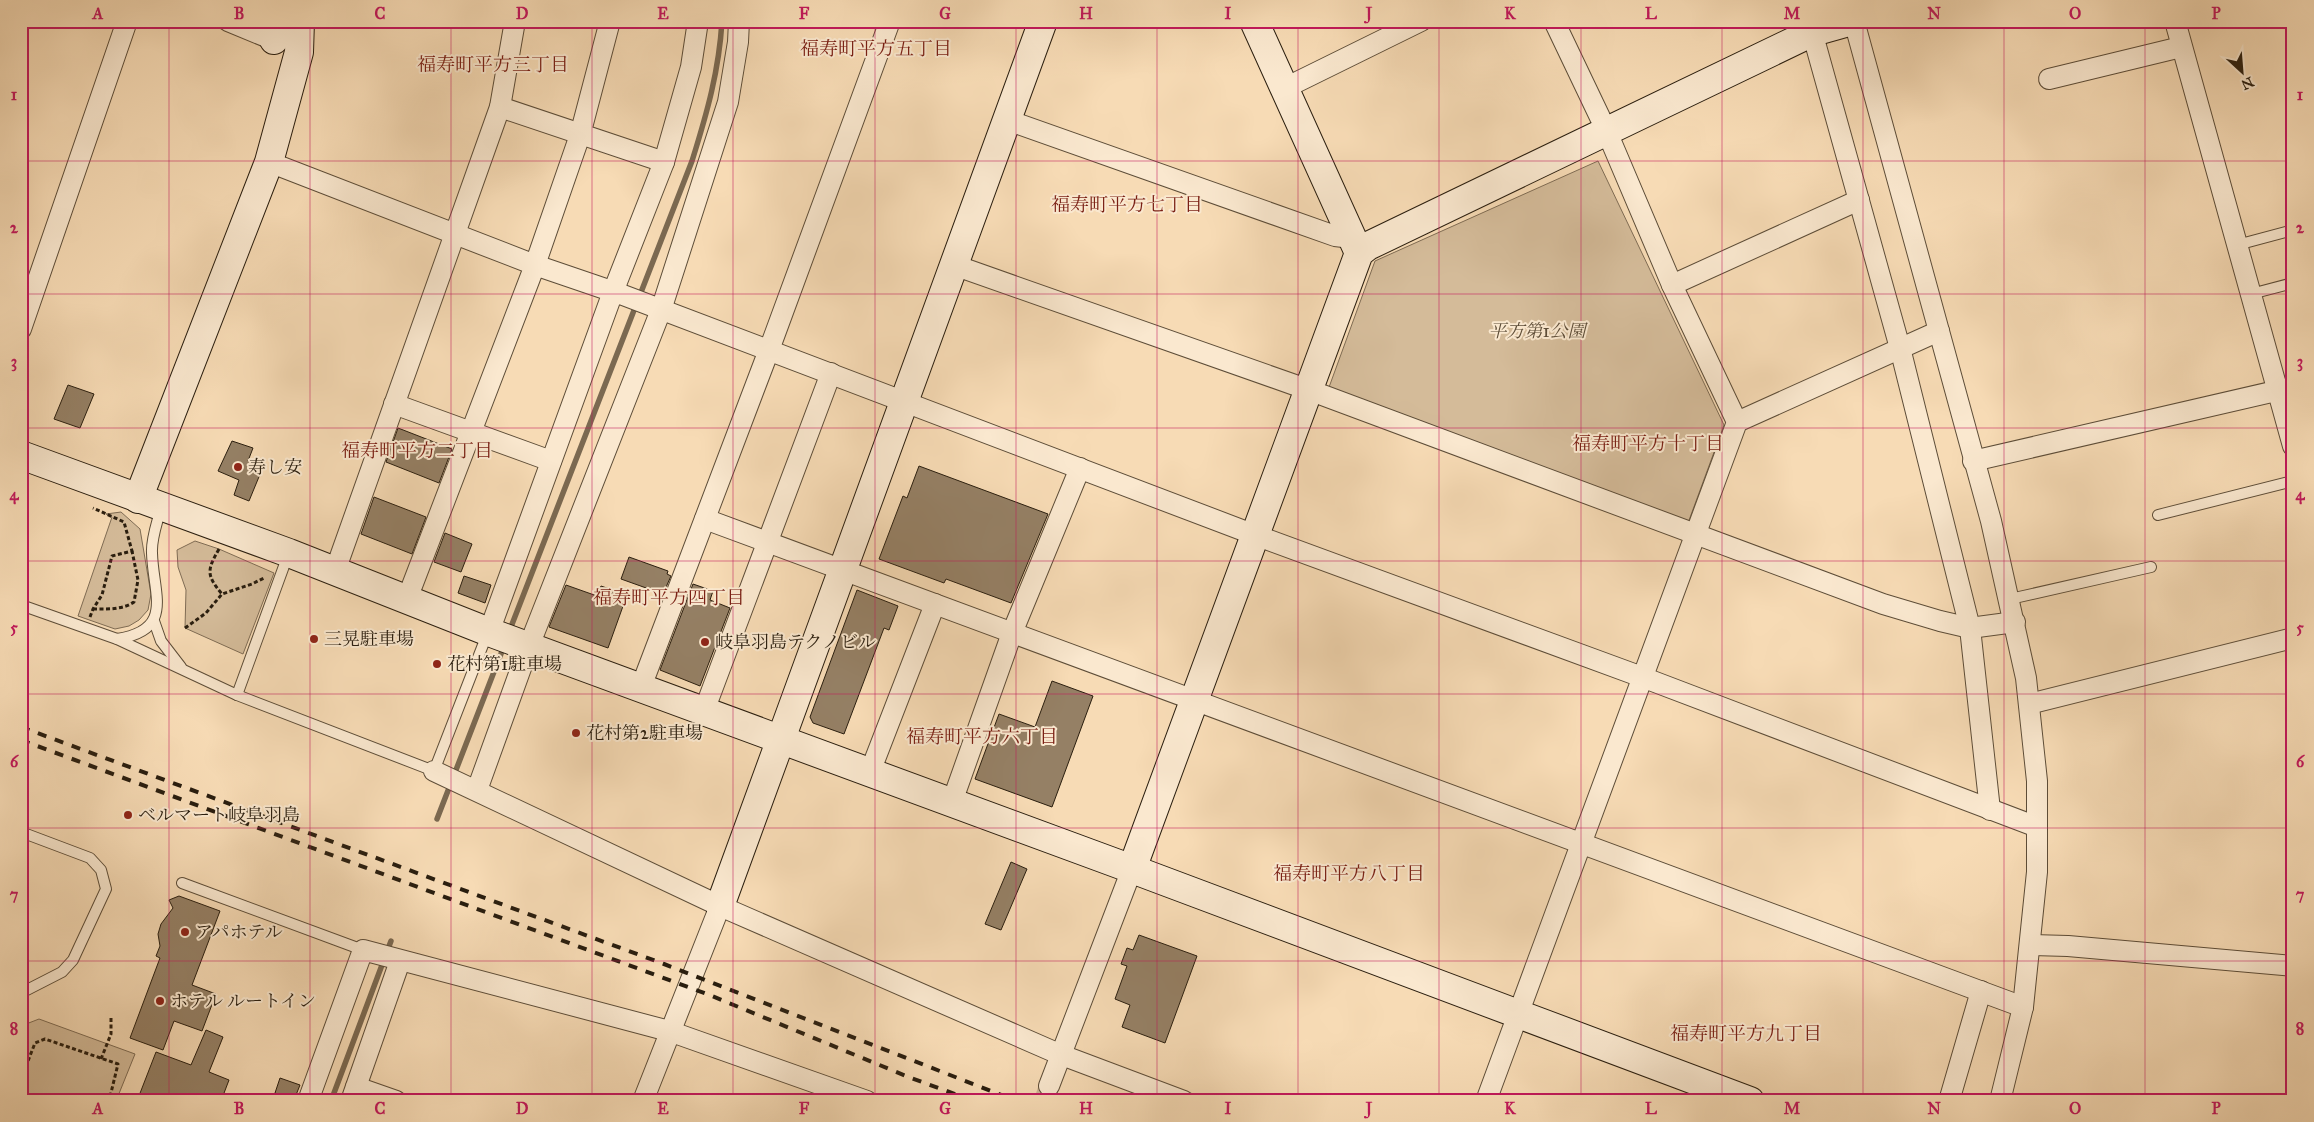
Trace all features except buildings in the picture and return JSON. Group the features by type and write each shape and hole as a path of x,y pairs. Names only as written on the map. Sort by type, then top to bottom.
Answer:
{"street":[{"path":"21,329 127,21"},
{"path":"228,21 274,31"},
{"path":"150,503 269,162 299,52 300,21"},
{"path":"335,571 500,107 515,21"},
{"path":"407,599 535,265 580,135 610,21"},
{"path":"469,787 552,461 618,294 664,162 691,67 698,21"},
{"path":"507,639 654,307 728,102 738,42 739,21"},
{"path":"641,687 769,350 890,21"},
{"path":"643,1101 669,1031 720,906 1043,21"},
{"path":"1049,1086 1132,869 1309,390 1356,246 1254,21"},
{"path":"1285,88 1422,21"},
{"path":"1554,21 1606,132 1672,286 1737,422"},
{"path":"1007,120 1335,236 1356,246 1368,246 1606,132 1811,27 1853,21 1991,521 2015,622 2029,704 2037,781 2037,872 2031,945 2023,1007 2000,1101"},
{"path":"2175,21 2251,294 2285,389 2293,446"},
{"path":"1811,27 1900,348 1970,628 1990,810"},
{"path":"2049,79 2181,47"},
{"path":"500,107 664,162"},
{"path":"269,162 535,265 654,307 1255,534 1642,676 2037,828"},
{"path":"1672,286 1859,200"},
{"path":"954,266 1309,390 1883,604 1940,622 1970,628 2015,622"},
{"path":"1486,1101 1737,422 1939,331"},
{"path":"704,711 831,373"},
{"path":"1973,461 2285,389"},
{"path":"394,404 552,461"},
{"path":"21,455 289,553 507,639 952,802 1750,1101"},
{"path":"952,802 1012,633 1080,468"},
{"path":"705,519 2023,1007"},
{"path":"870,772 935,604"},
{"path":"2029,704 2293,638"},
{"path":"438,772 720,906 1060,1054 1184,1101"},
{"path":"2031,945 2068,946 2293,966"},
{"path":"308,1101 368,952 669,1031 867,1101"},
{"path":"396,1101 354,1094 397,960"},
{"path":"1949,1101 1980,991"}],"lane":[{"path":"2237,244 2293,230"},
{"path":"2251,294 2293,283"},
{"path":"2158,515 2293,481"},
{"path":"117,640 136,636 154,621 158,609 152,551 150,503"},
{"path":"237,695 289,553"},
{"path":"2010,600 2151,567"},
{"path":"21,605 117,640 182,668 237,695 438,772 507,639"},
{"path":"154,621 161,641 182,668"},
{"path":"21,832 90,858 101,870 106,889 73,960 62,972 21,993"},
{"path":"182,883 368,952"}],"path":[{"path":"93,508 124,522 138,580 134,602 112,609 93,609"},
{"path":"219,549 210,564 209,573 213,583 222,594"},
{"path":"89,620 93,609 102,595 112,556 132,551"},
{"path":"185,628 206,613 222,594 252,584 269,575"},
{"path":"101,1059 111,1034 111,1018"},
{"path":"21,1079 35,1043 45,1038 118,1064 109,1101"},
{"path":"21,1089 36,1101"}],"green space":[{"name":"平方第1公園","path":"1598,161 1724,425 1688,523 1328,390 1375,261"},
{"path":"121,512 140,529 151,594 148,610 139,620 129,626 115,629 78,616 112,517 106,514"},
{"path":"195,541 219,549 274,573 243,654 185,628 186,590 178,567 177,550"},
{"path":"39,1019 135,1054 116,1101 21,1101 21,1026"}],"waterway":[{"path":"509,632 692,161 712,92 722,21"},
{"path":"437,819 504,646"},
{"path":"331,1101 391,941"}],"tunnel":[{"path":"1044,1101 1049,1086"}],"railway":[{"path":"21,727 664,964 1017,1101"},
{"path":"21,740 707,994 911,1078 974,1101"}],"place":[{"name":"寿し安","path":"238,467"},
{"name":"三晃駐車場","path":"314,639"},
{"name":"岐阜羽島テクノビル","path":"705,642"},
{"name":"花村第1駐車場","path":"437,664"},
{"name":"花村第2駐車場","path":"576,733"},
{"name":"ベルマート岐阜羽島","path":"128,815"},
{"name":"アパホテル","path":"185,932"},
{"name":"ホテル ルートイン","path":"160,1001"}],"district":[{"name":"福寿町平方五丁目","path":"876,48"},
{"name":"福寿町平方三丁目","path":"493,64"},
{"name":"福寿町平方七丁目","path":"1127,204"},
{"name":"福寿町平方十丁目","path":"1648,443"},
{"name":"福寿町平方二丁目","path":"417,450"},
{"name":"福寿町平方四丁目","path":"669,597"},
{"name":"福寿町平方六丁目","path":"982,736"},
{"name":"福寿町平方八丁目","path":"1349,873"},
{"name":"福寿町平方九丁目","path":"1746,1033"}]}
